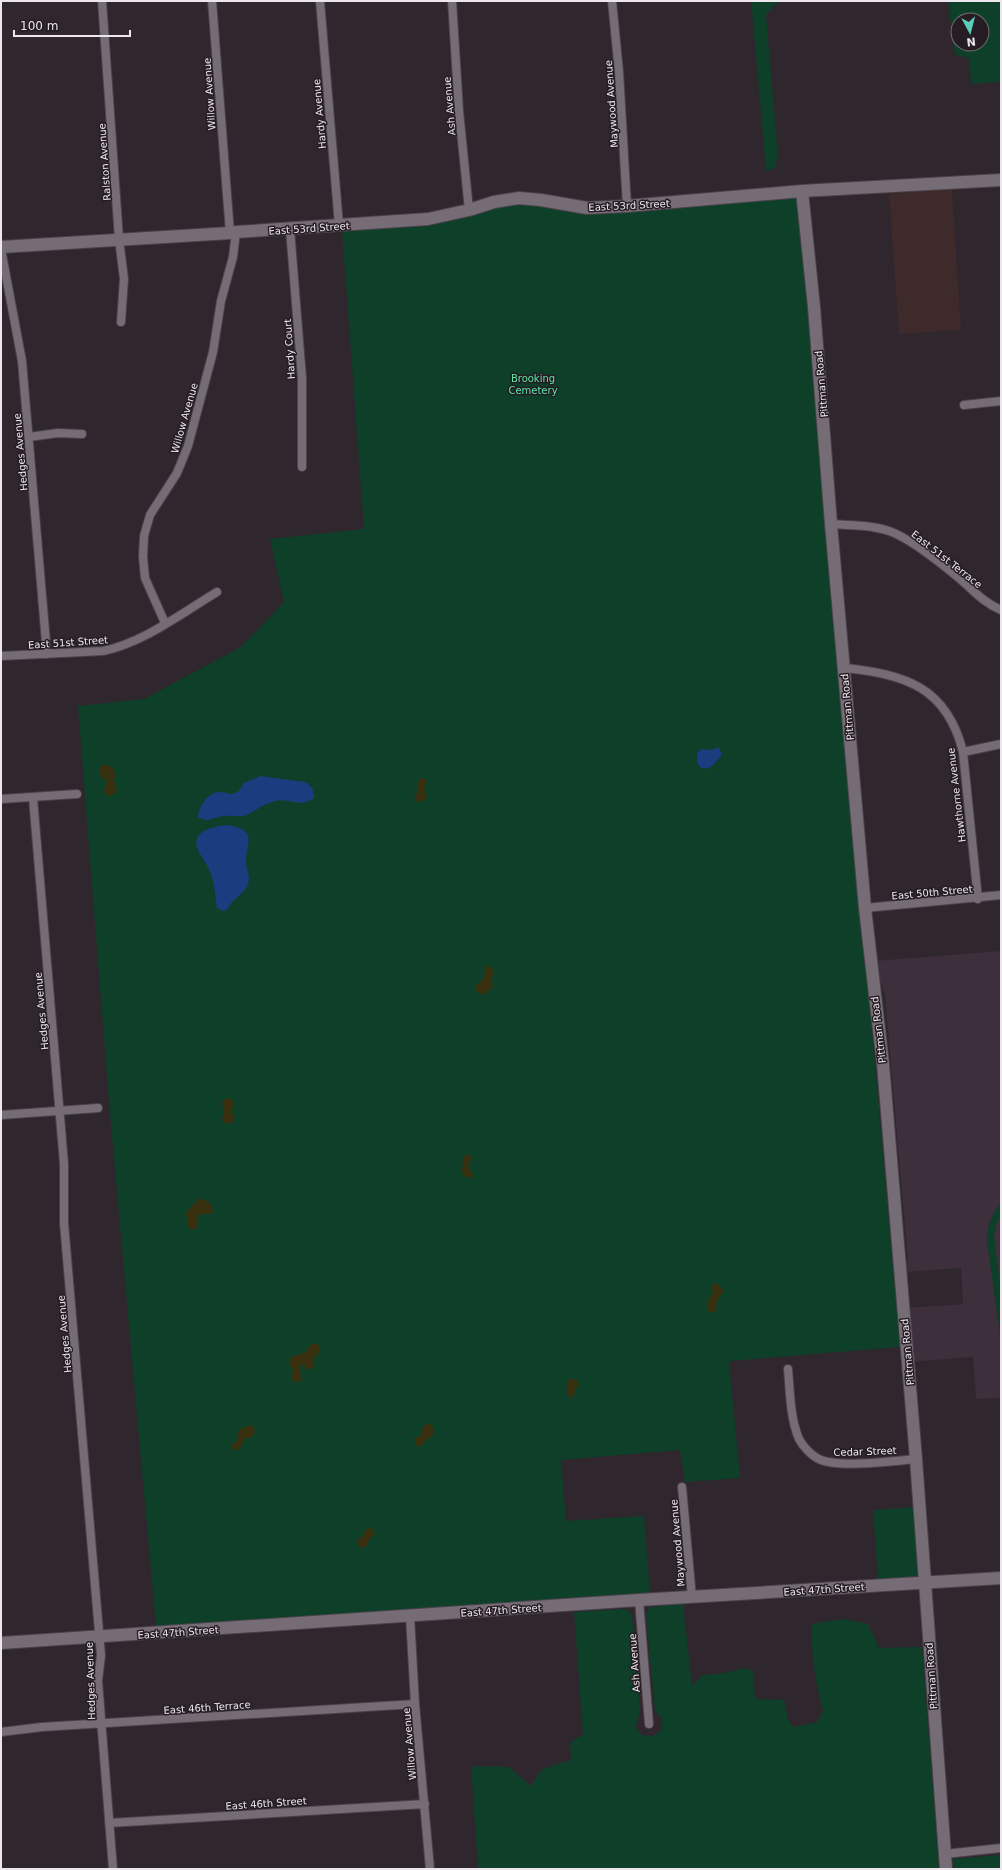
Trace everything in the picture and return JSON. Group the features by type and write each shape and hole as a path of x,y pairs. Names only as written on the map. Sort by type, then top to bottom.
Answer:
{"street":[{"name":"Ralston Avenue","path":"102,1 119,239 124,279 121,322"},
{"name":"Willow Avenue","path":"165,623 145,578 143,557 144,536 150,515 177,473 188,446 213,352 221,301 233,257 233,233 212,1"},
{"name":"Hardy Avenue","path":"320,1 339,225"},
{"name":"Ash Avenue","path":"452,1 459,111 469,210"},
{"name":"Maywood Avenue","path":"612,1 619,72 627,206"},
{"name":"East 53rd Street","path":"1,248 428,219 469,210 494,202 519,198 541,200 587,208 802,191 1001,180"},
{"name":"Pittman Road","path":"802,191 814,307 831,524 865,908 883,1064 916,1460 946,1869"},
{"name":"Hardy Court","path":"290,229 302,378 302,467"},
{"name":"Hedges Avenue","path":"1,248 22,361 47,654"},
{"path":"964,405 1001,401"},
{"path":"29,437 58,433 82,434"},
{"name":"East 51st Terrace","path":"831,524 870,527 904,538 959,578 982,600 1001,610"},
{"name":"East 51st Street","path":"1,656 112,650 135,641 216,592"},
{"name":"Hawthorne Avenue","path":"844,668 889,674 909,682 927,692 943,706 950,716 959,735 963,752 978,899"},
{"path":"963,752 1001,744"},
{"path":"1,799 77,794"},
{"name":"Hedges Avenue","path":"33,798 64,1164 65,1231 99,1637 102,1655 98,1681 113,1869"},
{"name":"East 50th Street","path":"865,908 978,899 1001,895"},
{"path":"1,1115 98,1108"},
{"name":"Cedar Street","path":"788,1369 794,1419 800,1440 811,1454 820,1460 835,1464 916,1460"},
{"name":"Maywood Avenue","path":"682,1487 692,1598"},
{"name":"East 47th Street","path":"1,1643 640,1600 1001,1578"},
{"name":"Ash Avenue","path":"640,1600 649,1724"},
{"name":"Willow Avenue","path":"410,1616 415,1704 430,1869"},
{"name":"East 46th Terrace","path":"1,1732 42,1727 415,1704"},
{"name":"East 46th Street","path":"109,1823 425,1804"},
{"path":"945,1854 1001,1848"}],"shaded area":[{"path":"952,189 961,330 899,334 889,194"},
{"path":"1001,951 1001,1398 976,1399 973,1357 911,1362 906,1308 963,1304 961,1268 904,1272 905,1265 908,1261 885,995 874,961"}],"green space":[{"path":"751,1 779,1 766,15 778,155 775,168 766,171"},
{"path":"948,1 1001,1 1001,82 971,84 969,58 955,55 955,52 990,52 990,12 950,12 950,16"},
{"name":"Brooking Cemetery","path":"791,197 796,200 799,205 900,1347 729,1361 740,1478 685,1482 680,1450 561,1460 566,1521 644,1516 650,1595 156,1627 109,1103 78,706 144,699 241,647 284,602 270,539 364,529 342,230 515,203"},
{"path":"1001,1203 1001,1215 997,1222 994,1236 1001,1289 1001,1343 987,1241 990,1221"},
{"path":"914,1507 919,1572 913,1578 878,1579 873,1510"},
{"path":"683,1604 692,1686 702,1675 719,1674 745,1668 753,1671 755,1699 784,1700 788,1719 793,1727 817,1722 823,1711 814,1668 812,1624 843,1619 868,1624 879,1648 922,1647 939,1869 478,1869 471,1766 509,1767 531,1786 542,1769 571,1760 570,1743 583,1734 574,1612 626,1609 632,1615 640,1710 636,1728 641,1735 653,1736 662,1730 662,1719 655,1711 646,1614 650,1607"},
{"path":"1001,1855 1001,1869 954,1869 953,1859"}],"sand":[{"path":"105,764 114,769 114,780 117,791 111,796 106,795 104,791 107,781 103,779 100,774 100,767"},
{"path":"424,778 427,781 424,789 427,797 425,800 417,802 414,797 417,793 417,783 420,779"},
{"path":"489,965 494,971 491,980 493,987 485,994 480,994 476,991 475,986 484,979 485,968"},
{"path":"230,1098 234,1103 231,1112 235,1117 232,1123 226,1124 222,1119 224,1112 222,1103 225,1099"},
{"path":"467,1154 472,1156 468,1167 473,1174 472,1178 466,1177 462,1172 463,1159"},
{"path":"198,1199 203,1199 210,1203 213,1212 209,1214 199,1214 198,1228 189,1230 186,1213"},
{"path":"712,1284 717,1284 723,1291 718,1298 716,1310 713,1313 708,1311 709,1299 714,1293 711,1289"},
{"path":"314,1343 319,1345 320,1351 313,1360 313,1368 307,1370 305,1366 300,1365 301,1380 299,1382 294,1382 291,1378 293,1370 289,1364 291,1357 306,1352 309,1346"},
{"path":"568,1380 577,1380 579,1385 575,1389 574,1396 570,1398 567,1394 567,1383"},
{"path":"428,1424 432,1425 434,1431 432,1436 421,1446 416,1446 414,1439 421,1435 423,1426"},
{"path":"250,1425 254,1427 254,1434 251,1437 244,1439 240,1449 232,1450 231,1445 237,1441 239,1430"},
{"path":"369,1528 373,1529 375,1535 370,1538 366,1547 360,1548 357,1544 357,1540 363,1536 365,1530"}],"water":[{"path":"719,748 722,755 710,767 700,767 697,762 698,752 702,749 712,750"},
{"path":"260,776 305,782 312,788 314,798 303,803 286,800 275,801 244,816 223,816 207,820 198,817 202,804 212,794 220,792 233,794 239,791 244,783"},
{"path":"227,825 237,827 247,833 248,842 246,865 249,878 248,884 244,891 227,910 222,911 217,908 212,876 198,850 196,841 201,833 206,830 217,826"}]}
